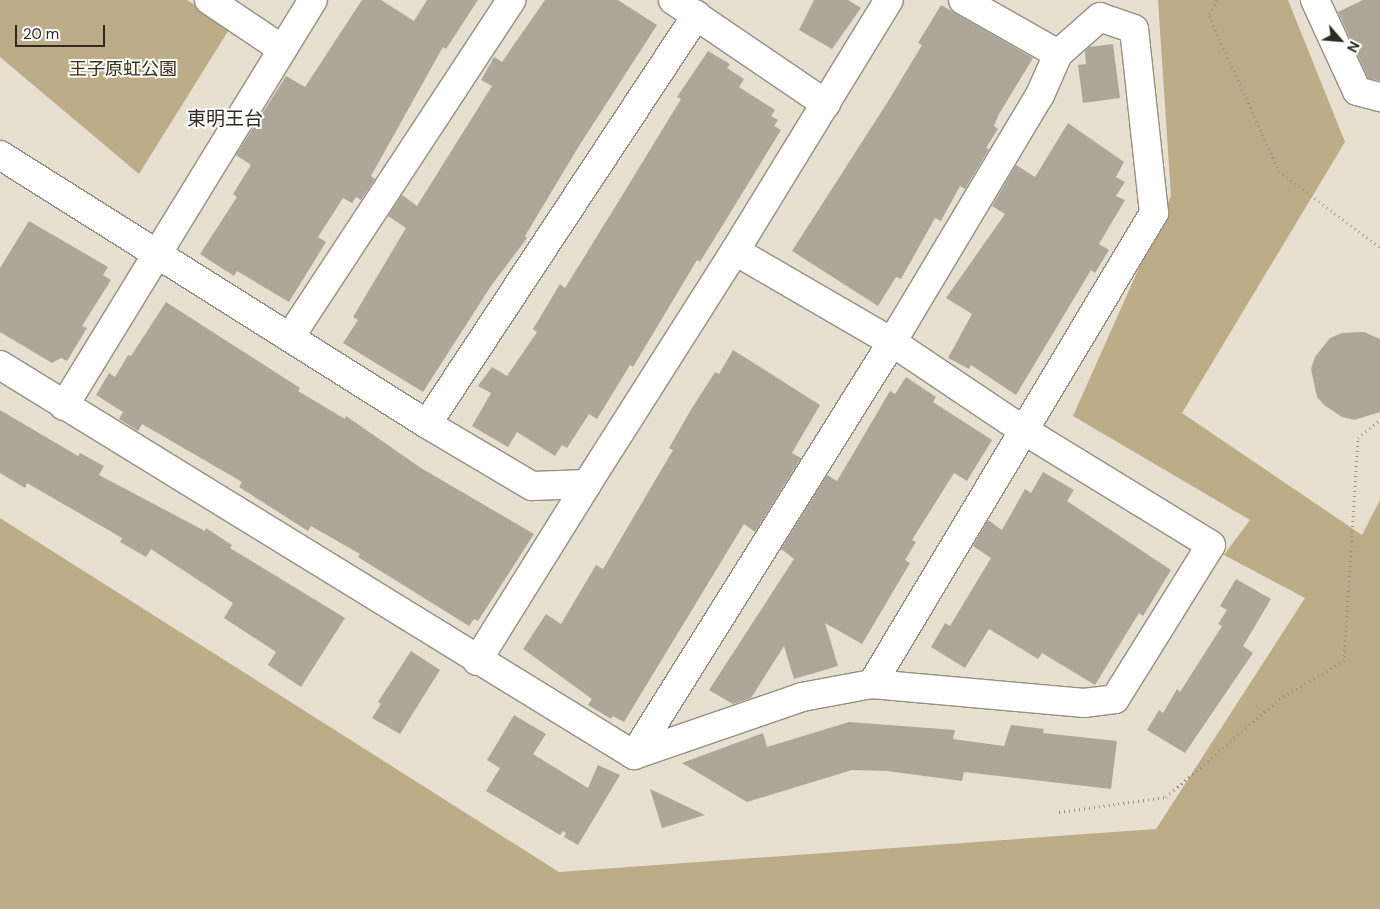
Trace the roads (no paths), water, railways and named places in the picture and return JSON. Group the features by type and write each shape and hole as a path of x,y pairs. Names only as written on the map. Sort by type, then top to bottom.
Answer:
{"street":[{"path":"209,0 282,49"},
{"path":"64,406 313,0"},
{"path":"290,337 511,0"},
{"path":"672,0 697,15 826,104"},
{"path":"477,662 735,251 889,0"},
{"path":"963,0 1058,54"},
{"path":"1315,0 1357,91 1380,98"},
{"path":"427,424 697,15"},
{"path":"634,755 892,342 1040,95 1058,54 1100,17 1134,29 1154,212 1022,430 872,684"},
{"path":"0,155 157,252 427,424 532,486 587,484"},
{"path":"0,365 477,662 634,755 802,698 872,684 1084,703 1115,699 1210,545 1022,430 892,342 735,251"}],"district":[{"name":"東明王台","path":"225,119"}],"park label":[{"name":"王子原虹公園","path":"123,69"}]}
